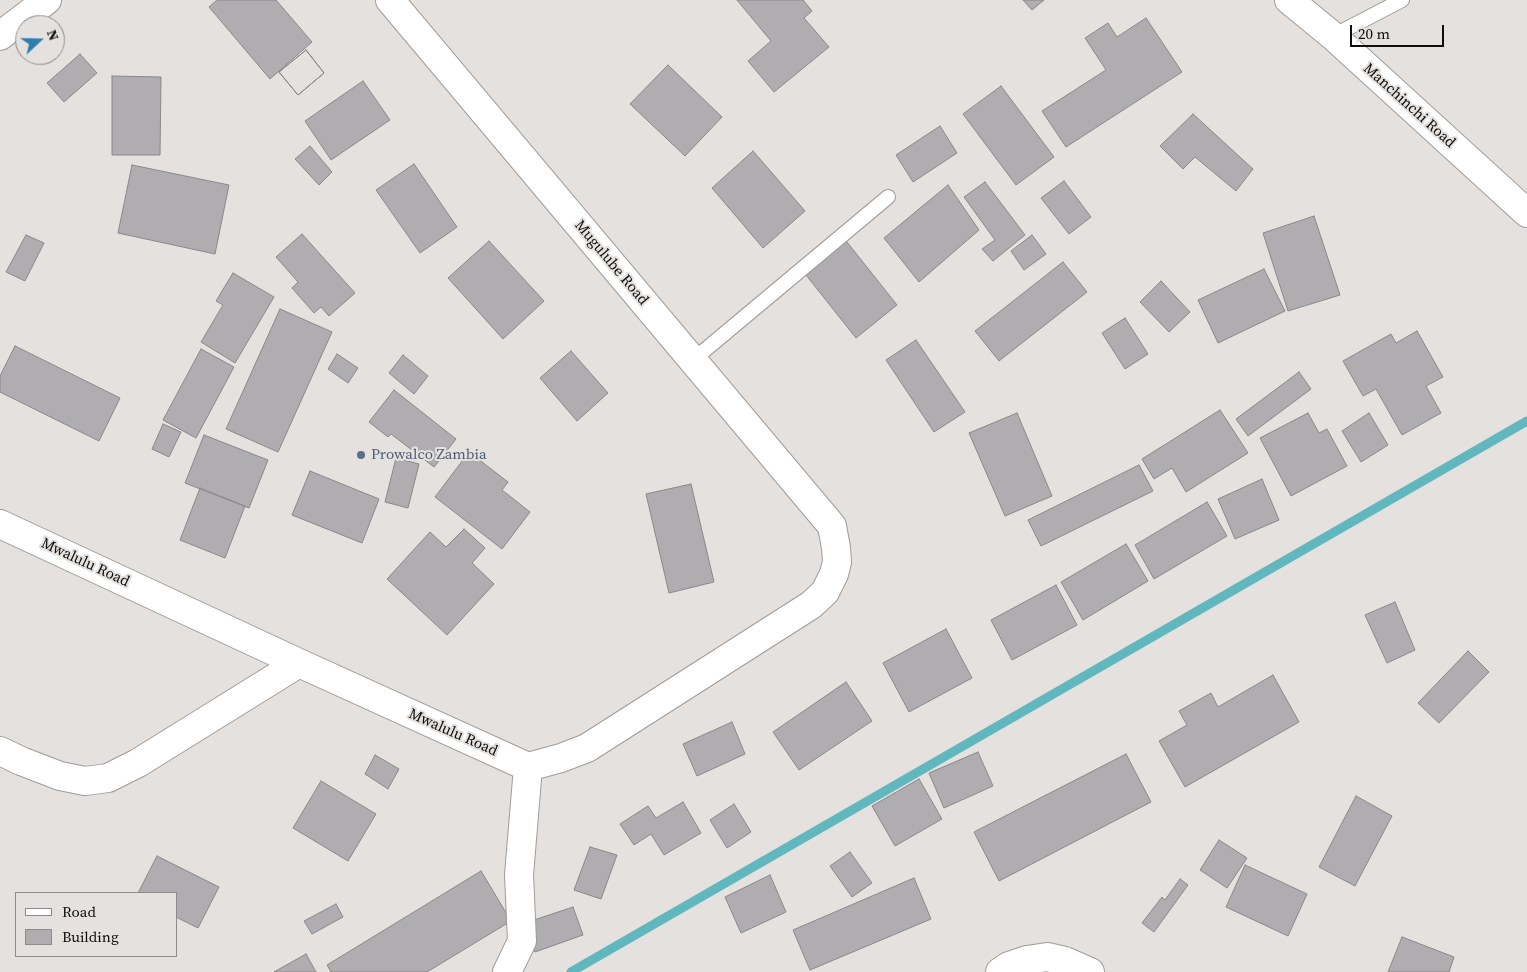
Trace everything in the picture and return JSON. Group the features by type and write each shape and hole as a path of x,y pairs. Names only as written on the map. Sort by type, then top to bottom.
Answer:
{"street":[{"path":"0,36 47,0"},
{"name":"Mugulube Road","path":"390,0 832,526 836,548 837,562 834,574 825,592 812,605 587,748 561,758 528,767"},
{"name":"Manchinchi Road","path":"1289,0 1333,36 1527,213"},
{"name":"Mwalulu Road","path":"0,524 528,767"},
{"path":"0,750 20,761 60,776 85,782 108,778 138,763 299,663"},
{"path":"507,972 522,941 519,875 528,767"},
{"path":"1000,972 1009,966 1047,957 1065,961 1090,972"}],"lane":[{"path":"1333,36 1402,0"},
{"path":"693,360 888,197"}],"building":[{"path":"217,0 276,0 312,42 270,79 209,7"},
{"path":"737,0 803,0 812,11 804,18 829,47 774,92 748,61 771,41"},
{"path":"1023,0 1044,0 1032,10"},
{"path":"1146,18 1182,72 1066,147 1042,111 1106,70 1085,38 1108,23 1117,37"},
{"path":"306,50 324,73 298,95 279,72"},
{"path":"306,50 324,73 298,95 279,72"},
{"path":"80,54 97,73 64,102 47,83"},
{"path":"668,65 722,117 685,156 630,104"},
{"path":"112,76 161,77 160,155 112,155"},
{"path":"363,81 390,120 331,160 305,121"},
{"path":"1001,86 1054,157 1016,185 963,114"},
{"path":"1193,114 1253,169 1236,191 1195,157 1183,169 1160,146"},
{"path":"940,126 957,153 913,182 896,155"},
{"path":"310,146 332,172 319,185 295,159"},
{"path":"753,151 805,211 763,248 712,188"},
{"path":"414,164 457,227 420,253 376,190"},
{"path":"132,165 229,185 215,254 118,233"},
{"path":"1064,181 1091,217 1069,234 1041,198"},
{"path":"985,182 1025,235 993,261 982,249 995,240 964,197"},
{"path":"948,185 979,230 919,282 884,238"},
{"path":"1314,216 1340,295 1288,311 1263,233"},
{"path":"302,234 355,293 329,316 321,307 314,313 292,288 298,282 276,257"},
{"path":"26,235 44,243 25,281 6,272"},
{"path":"1032,235 1046,254 1024,270 1011,251"},
{"path":"843,237 897,305 856,338 802,270"},
{"path":"489,241 544,301 503,339 448,278"},
{"path":"1063,262 1087,292 999,361 975,331"},
{"path":"1264,269 1285,311 1218,343 1198,300"},
{"path":"233,273 274,297 235,363 201,342 223,305 216,301"},
{"path":"1161,281 1190,312 1169,332 1140,302"},
{"path":"280,309 332,332 278,452 226,429"},
{"path":"1125,318 1148,354 1125,369 1102,333"},
{"path":"1417,331 1443,377 1426,386 1441,413 1402,435 1376,389 1363,396 1343,361 1391,334 1396,343"},
{"path":"916,340 965,412 934,432 886,360"},
{"path":"15,346 120,398 99,441 0,392 0,376"},
{"path":"201,349 234,367 196,438 163,420"},
{"path":"571,351 608,393 577,421 540,378"},
{"path":"337,354 358,368 348,383 328,369"},
{"path":"403,355 428,376 414,394 389,373"},
{"path":"1299,372 1311,389 1248,436 1236,419"},
{"path":"394,390 456,439 434,467 391,434 388,437 369,422"},
{"path":"1220,410 1248,453 1186,492 1172,468 1154,479 1142,459"},
{"path":"1017,413 1052,496 1005,516 969,433"},
{"path":"1308,413 1319,433 1327,429 1347,466 1291,496 1260,438"},
{"path":"1369,413 1388,445 1361,462 1342,431"},
{"path":"163,424 181,432 169,457 152,449"},
{"path":"204,435 268,460 249,508 185,483"},
{"path":"469,452 508,482 502,490 530,512 502,549 435,497"},
{"path":"396,458 419,464 408,508 385,502"},
{"path":"1139,465 1153,491 1041,546 1028,520"},
{"path":"310,471 379,499 362,543 292,515"},
{"path":"1262,479 1279,520 1235,539 1218,499"},
{"path":"691,484 714,582 669,593 646,494"},
{"path":"200,488 245,506 225,558 180,540"},
{"path":"1207,502 1227,536 1154,579 1135,545"},
{"path":"464,529 485,548 472,563 494,584 447,635 387,579 430,532 446,547"},
{"path":"1126,544 1148,581 1083,620 1061,582"},
{"path":"1056,585 1077,625 1012,660 991,620"},
{"path":"1395,602 1415,650 1387,663 1365,615"},
{"path":"946,629 972,678 909,712 883,663"},
{"path":"1468,651 1489,672 1439,723 1418,703"},
{"path":"1273,675 1299,722 1185,787 1159,741 1187,725 1179,711 1211,693 1218,707"},
{"path":"846,682 872,721 799,770 773,732"},
{"path":"732,722 745,754 697,776 683,744"},
{"path":"978,752 993,786 944,808 929,773"},
{"path":"1126,754 1151,802 999,881 974,832"},
{"path":"375,755 399,769 388,789 365,774"},
{"path":"919,779 942,819 895,846 872,806"},
{"path":"321,781 376,814 348,861 293,828"},
{"path":"1356,796 1392,816 1355,886 1319,867"},
{"path":"683,802 701,833 664,855 651,834 634,845 620,824 648,806 656,818"},
{"path":"734,804 751,832 727,848 710,820"},
{"path":"1219,840 1247,858 1227,888 1200,870"},
{"path":"590,847 617,855 601,899 574,890"},
{"path":"850,852 872,883 852,897 830,866"},
{"path":"157,856 219,887 198,928 178,918 178,892 139,892"},
{"path":"1245,865 1307,894 1288,936 1226,907"},
{"path":"481,871 511,921 427,972 331,972 327,965"},
{"path":"770,875 786,912 741,933 725,897"},
{"path":"914,878 931,919 810,970 793,930"},
{"path":"1180,879 1188,885 1154,932 1142,923 1162,897 1165,900"},
{"path":"336,904 343,917 312,934 304,921"},
{"path":"573,907 583,935 535,952 525,923"},
{"path":"1402,937 1454,957 1449,972 1388,972"},
{"path":"306,954 316,972 274,972"}],"waterway":[{"path":"571,972 1527,421"}],"place":[{"name":"Prowalco Zambia","path":"361,455"}]}
